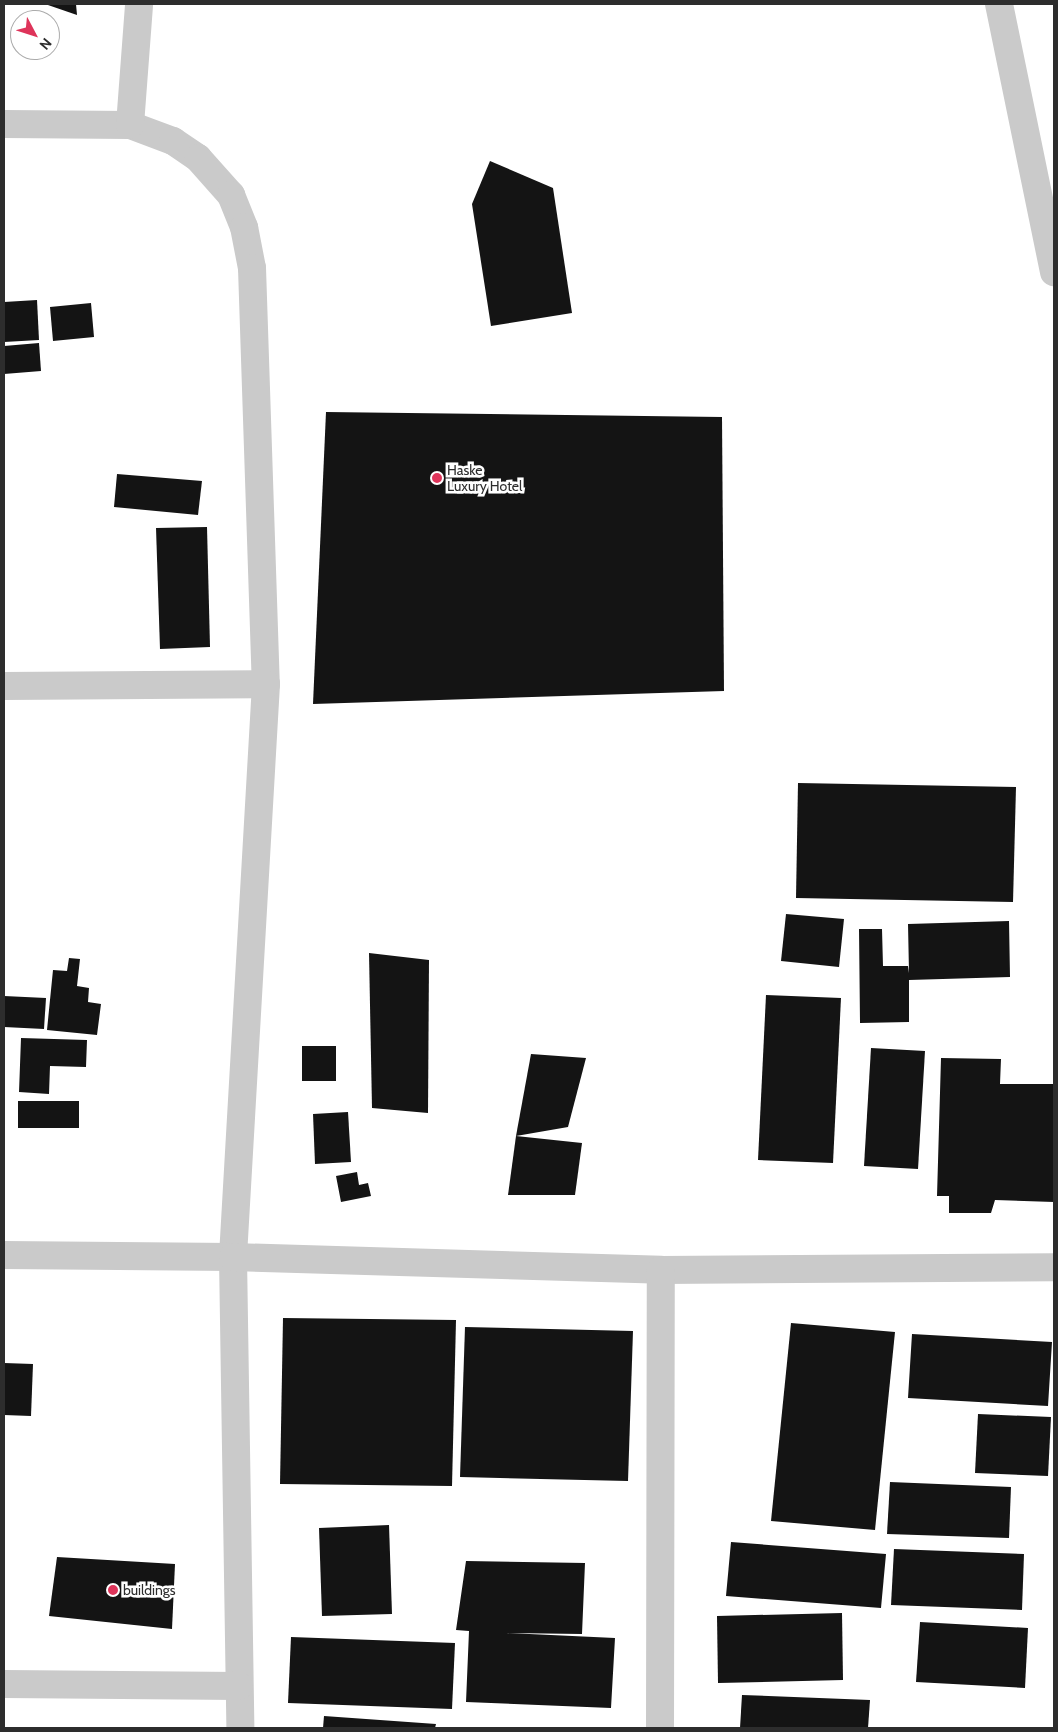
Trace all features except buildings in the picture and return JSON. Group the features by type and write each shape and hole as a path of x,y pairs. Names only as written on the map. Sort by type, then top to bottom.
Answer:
{"street":[{"path":"130,125 139,4"},
{"path":"999,4 1054,272"},
{"path":"4,124 130,125 173,141 198,158 231,194 244,227 252,268 266,684 233,1257 240,1728"},
{"path":"4,686 266,684"},
{"path":"4,1255 233,1257 661,1270 1054,1267"},
{"path":"660,1728 661,1270"},
{"path":"4,1684 239,1686"}],"place":[{"name":"Haske Luxury Hotel","path":"437,478"},
{"name":"buildings","path":"113,1590"}]}
